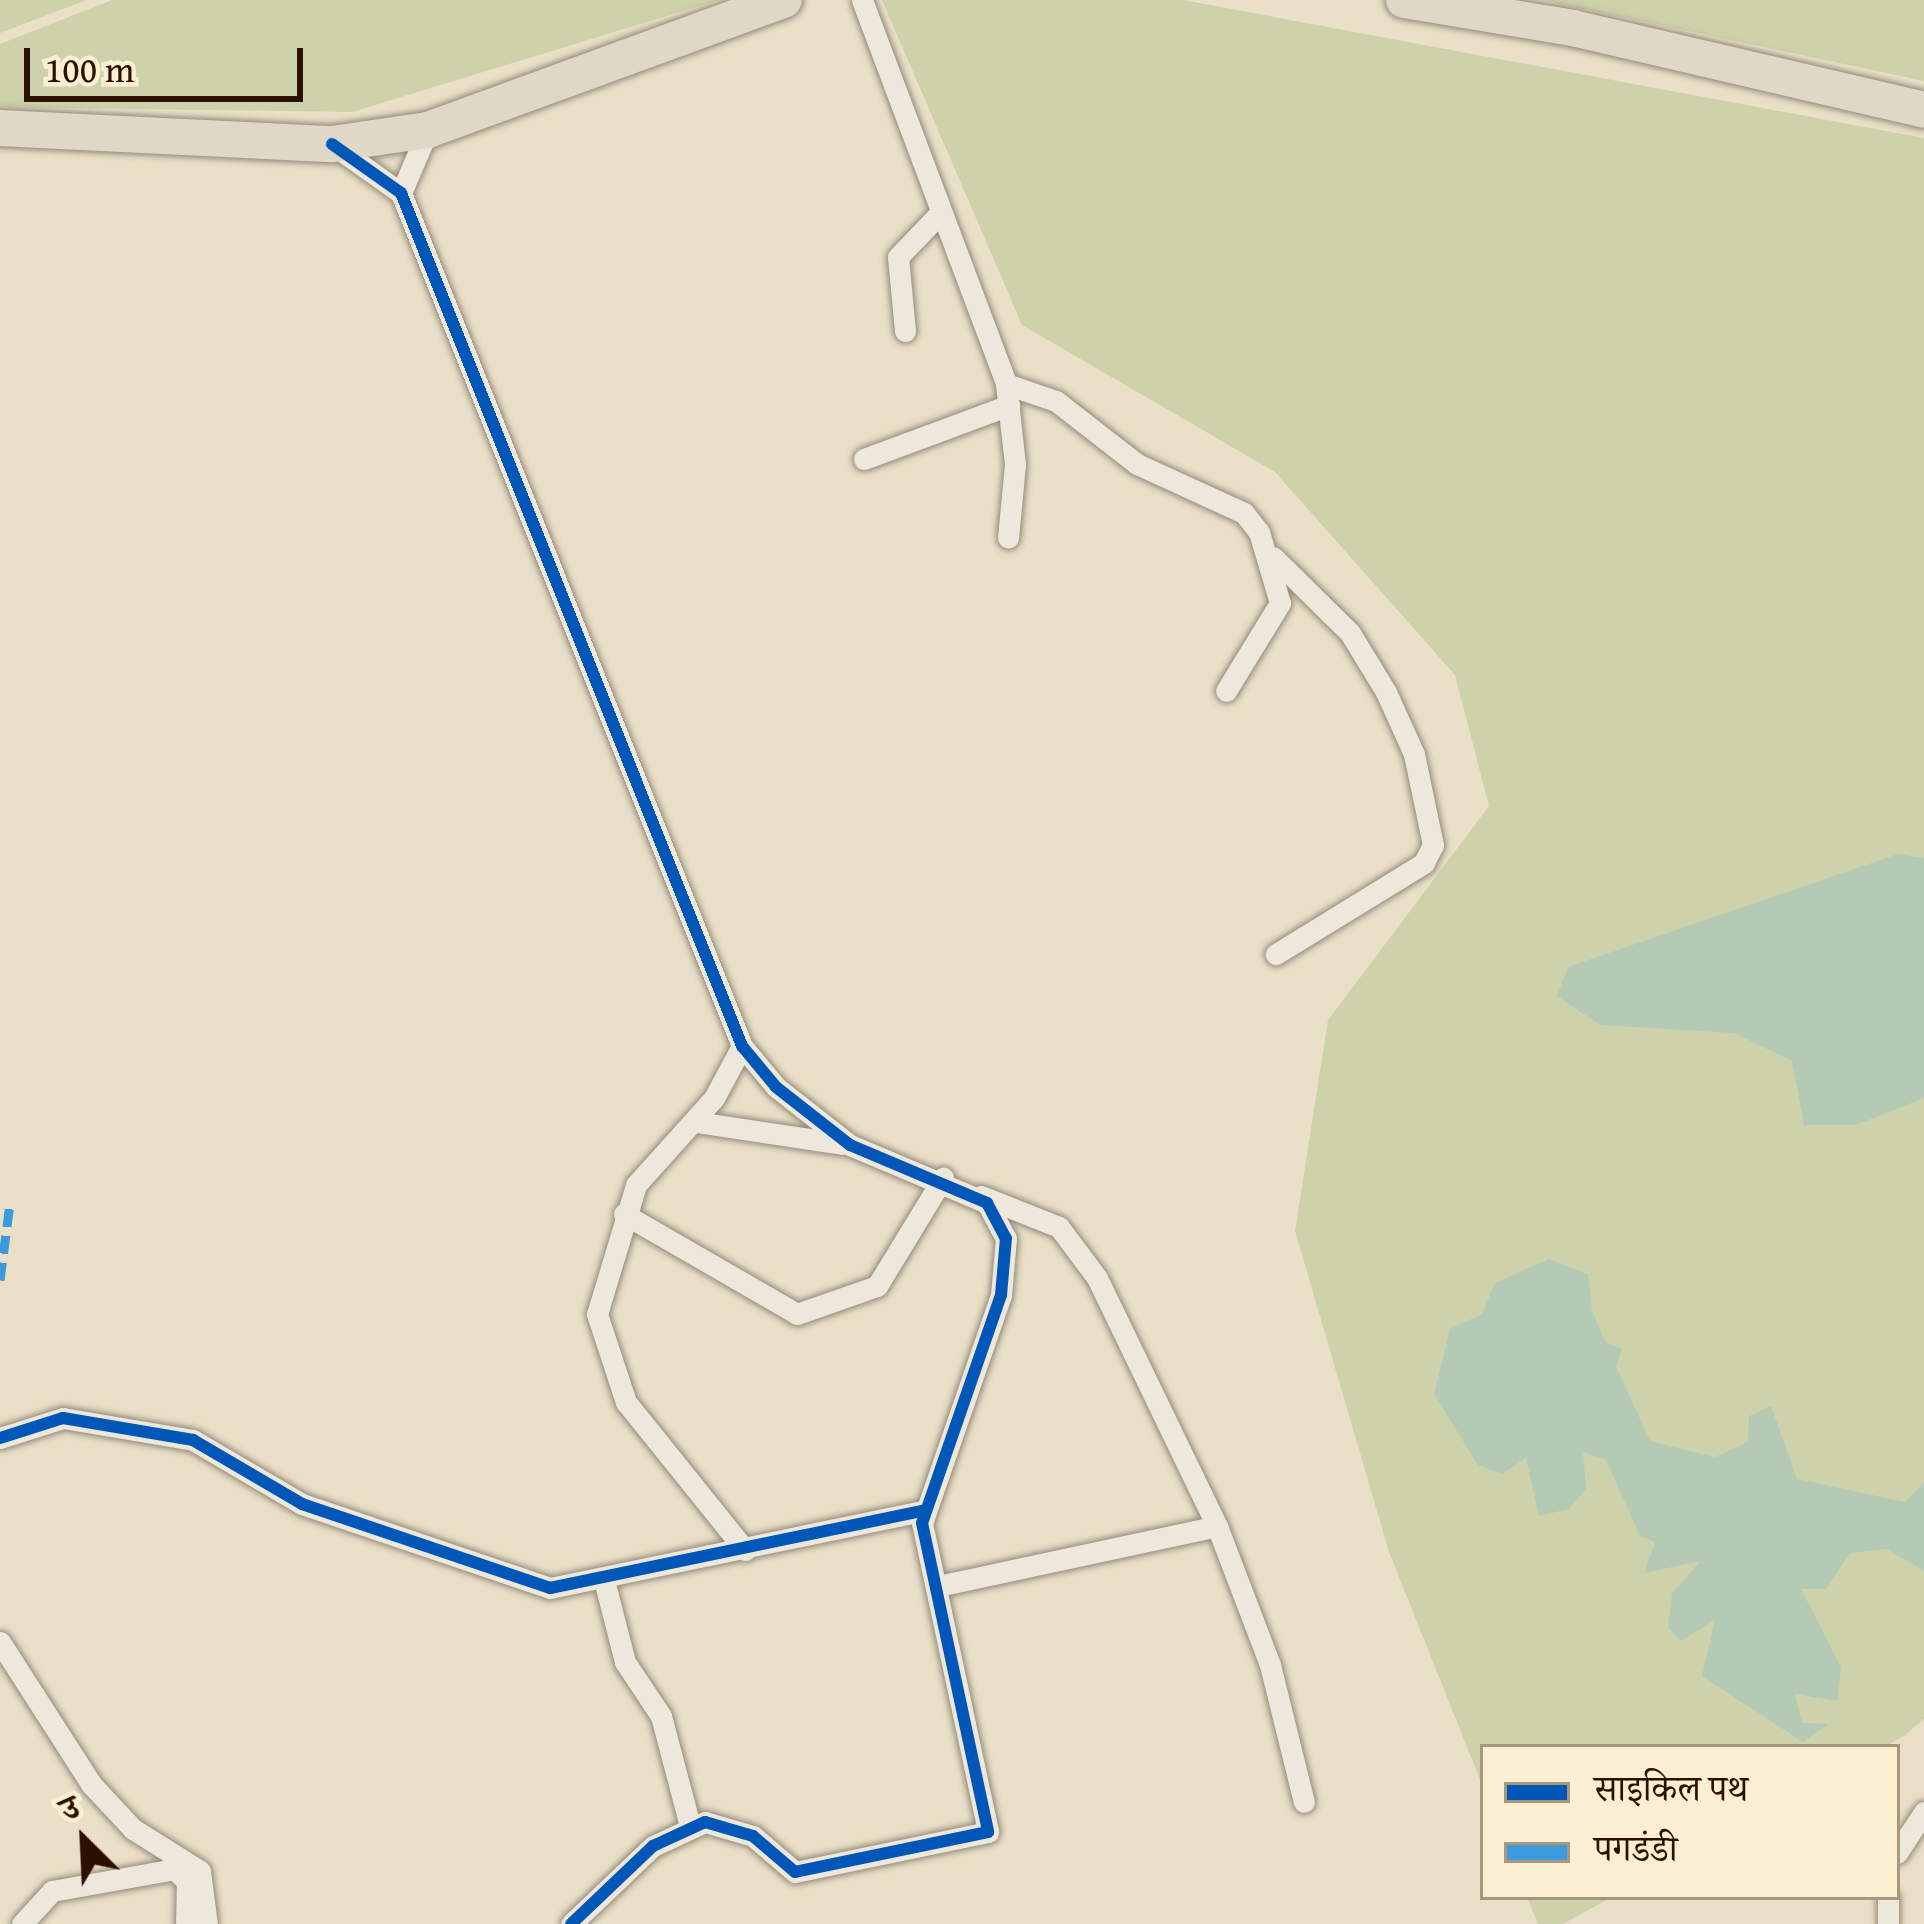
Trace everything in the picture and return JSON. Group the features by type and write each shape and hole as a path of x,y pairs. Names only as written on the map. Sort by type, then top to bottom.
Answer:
{"main road":[{"path":"0,128 332,144 428,130 784,0"},
{"path":"1404,0 1574,28 1924,110"}],"street":[{"path":"862,0 1008,395 1008,538"},
{"path":"401,193 428,130"},
{"path":"332,144 401,193 742,1046 776,1088 850,1144"},
{"path":"905,331 898,257 940,213"},
{"path":"864,459 1008,395 1056,401 1137,464 1244,513 1266,550 1370,664 1408,736 1432,845 1424,863 1276,954"},
{"path":"1226,691 1280,603 1266,550"},
{"path":"742,1046 696,1122 650,1161 624,1214 598,1296 607,1364 644,1429 745,1550"},
{"path":"696,1122 850,1144 1042,1216 1084,1255 1216,1526 1270,1665 1304,1802"},
{"path":"624,1214 796,1314 865,1297 943,1178"},
{"path":"571,1924 606,1884 690,1826 738,1828 795,1872 988,1832 922,1511 1005,1277 1002,1226 973,1193"},
{"path":"0,1438 63,1418 169,1434 208,1446 302,1504 533,1585 604,1580 922,1511"},
{"path":"938,1586 1216,1526"},
{"path":"604,1580 625,1662 661,1715 690,1826"},
{"path":"0,1642 91,1784 133,1829 200,1871 207,1924"},
{"path":"1900,1848 1924,1812"},
{"path":"22,1924 52,1891 174,1869 187,1881 186,1924"}],"shaded area":[{"path":"0,0 87,0 0,33"},
{"path":"112,0 719,0 352,112 0,107 0,44"},
{"path":"882,0 1183,0 1924,138 1924,1719 1904,1736 1889,1744 1480,1744 1480,1780 1389,1552 1295,1231 1328,1020 1489,806 1455,675 1275,472 1022,325"},
{"path":"1542,0 1924,0 1924,81"},
{"path":"1898,854 1924,858 1924,1098 1856,1125 1804,1125 1792,1061 1734,1033 1600,1025 1557,996 1568,967"},
{"path":"1549,1259 1588,1274 1592,1311 1606,1343 1622,1349 1616,1366 1650,1441 1715,1457 1748,1442 1749,1416 1771,1406 1797,1479 1905,1502 1924,1482 1924,1571 1887,1549 1850,1553 1826,1589 1801,1589 1841,1667 1837,1701 1795,1694 1802,1723 1828,1724 1803,1742 1702,1676 1715,1620 1680,1641 1668,1627 1672,1593 1701,1561 1644,1573 1655,1542 1640,1536 1606,1460 1583,1452 1586,1489 1569,1509 1539,1516 1526,1458 1502,1474 1478,1465 1434,1394 1450,1329 1482,1314 1495,1283"},
{"path":"1528,1900 1607,1900 1563,1924 1538,1924"}],"marked path":[{"path":"0,1280 10,1203"}],"cycle path":[{"path":"332,144 401,193 742,1046 776,1087 850,1145 987,1203 1006,1238 1001,1295 922,1523 988,1832 795,1872 753,1836 705,1822 653,1846 571,1924"},
{"path":"0,1438 63,1418 193,1440 302,1504 550,1588 922,1511"}]}
